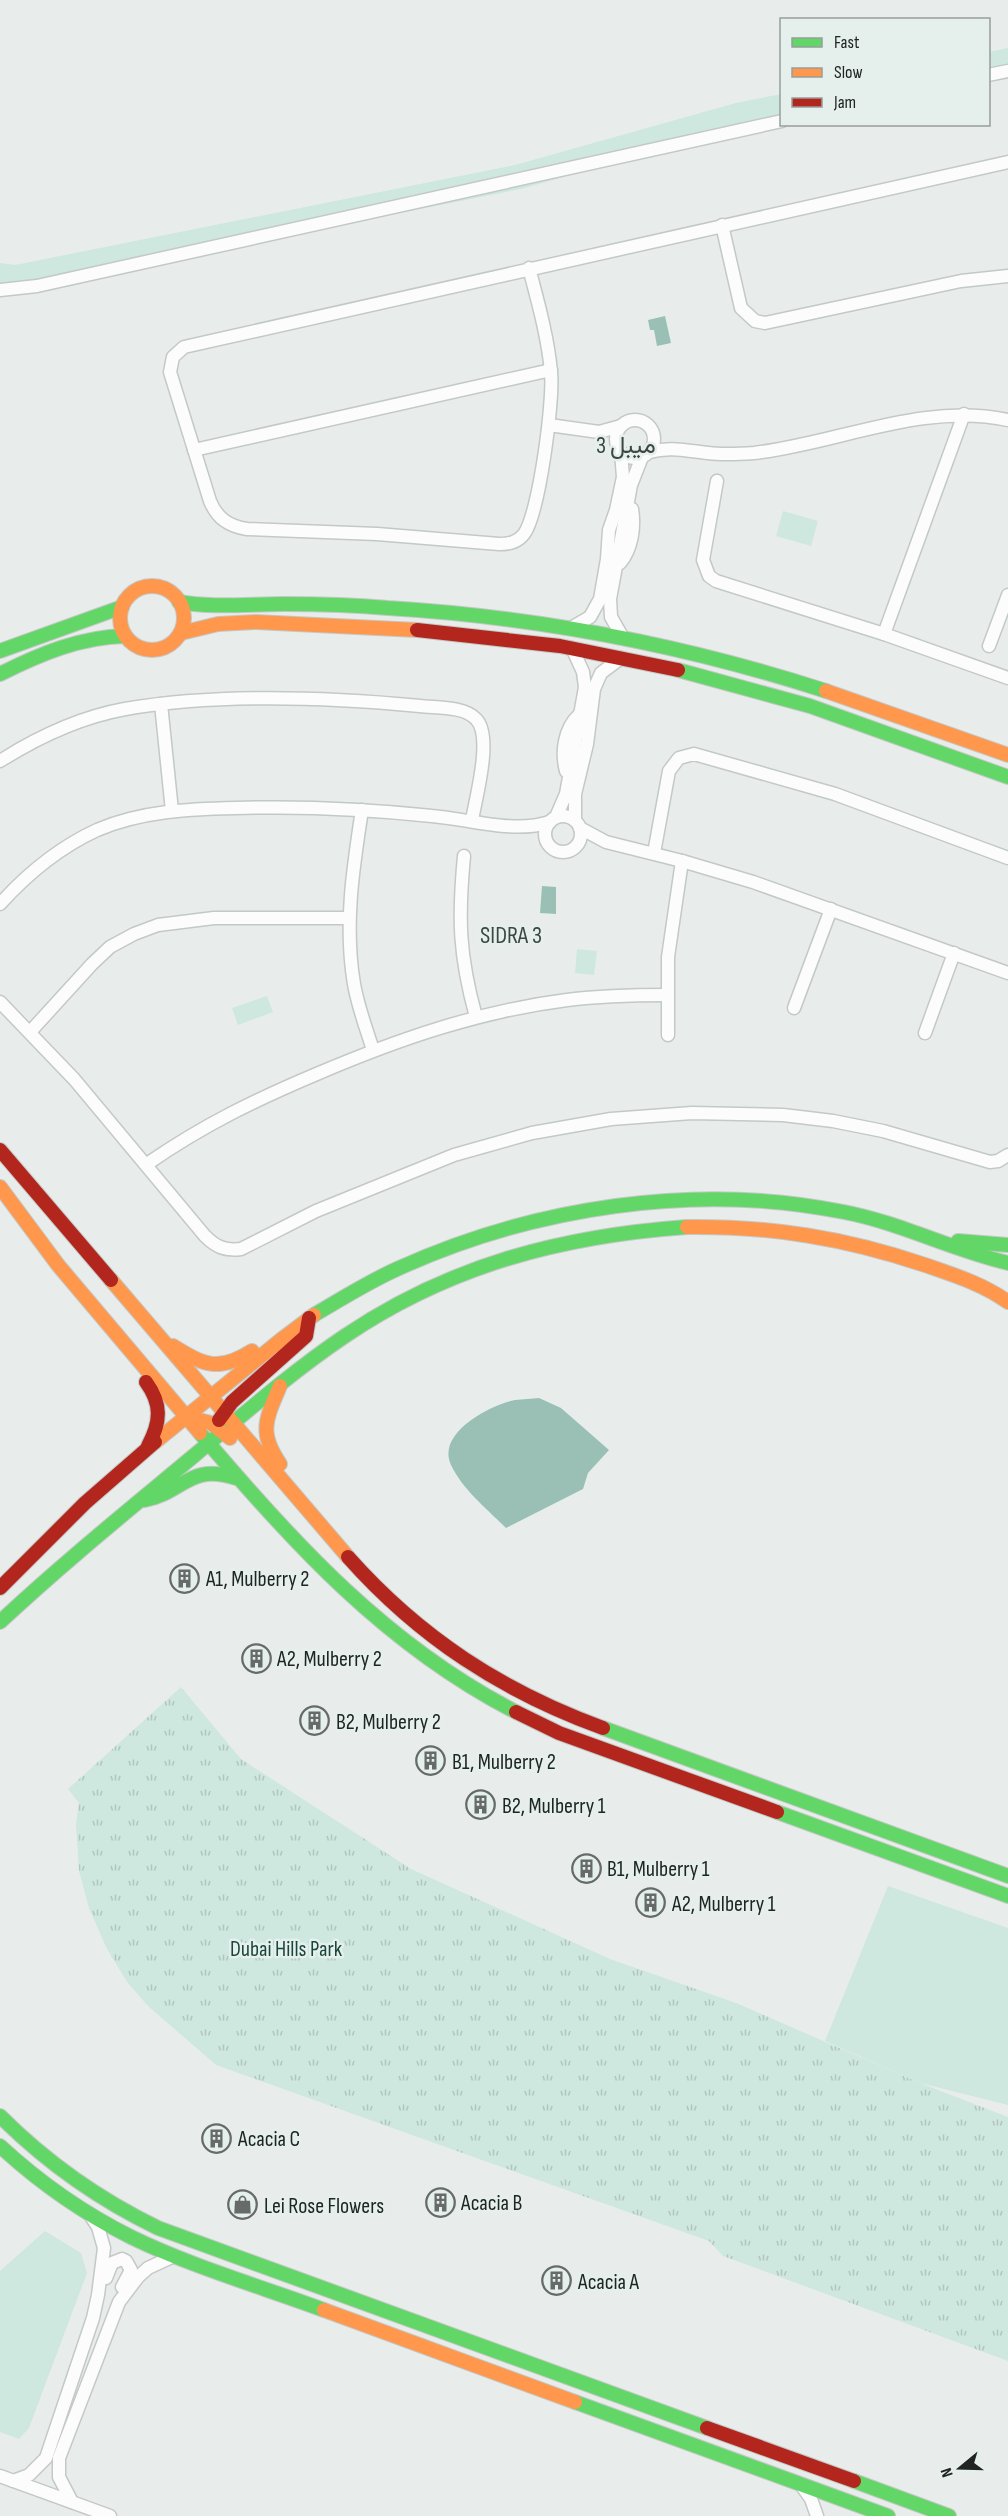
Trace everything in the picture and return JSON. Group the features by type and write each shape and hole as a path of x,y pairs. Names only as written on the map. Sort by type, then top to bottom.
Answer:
{"street":[{"path":"990,74 1008,70"},
{"path":"0,290 37,286 780,121"},
{"path":"529,268 551,370 552,407 528,526 520,538 507,544 377,534 237,528 220,517 214,509 170,372 173,357 184,347 529,268 1008,162"},
{"path":"722,225 741,308 755,321 765,323 961,281 1008,276"},
{"path":"194,450 551,370"},
{"path":"590,431 633,458 679,448 724,454 758,452 916,419 964,414 1008,420"},
{"path":"884,634 964,414"},
{"path":"549,425 590,431 608,430 632,420 638,420 649,426 654,435 654,442 633,475 629,499 633,516 633,531 627,554 617,566 610,608 615,625 623,638"},
{"path":"570,628 590,617 600,599 607,566 609,530 623,477 620,450 616,439 621,426"},
{"path":"654,435 679,448"},
{"path":"717,481 703,560 709,576 724,585 884,634 1008,678"},
{"path":"0,651 50,630 122,607 134,592 151,586 168,590 179,602 184,622 181,633 165,648 154,651 142,649 132,644 125,636 121,627 122,607"},
{"path":"990,646 1008,595"},
{"path":"179,602 202,605 318,604 424,610 570,628 740,665 816,687 1008,755"},
{"path":"181,633 221,623 343,625 490,636 572,648 621,657 781,698 1008,777"},
{"path":"0,674 34,658 77,643 102,637 125,636"},
{"path":"546,840 546,828 564,802 585,679 572,648"},
{"path":"576,847 581,838 575,794 587,744 594,689 602,673 621,657"},
{"path":"0,761 52,732 87,719 161,704 267,699 396,704 468,713 476,718 484,733 472,820"},
{"path":"161,704 172,811"},
{"path":"654,854 669,771 679,758 694,754 835,794 1008,858"},
{"path":"0,904 34,869 76,841 123,821 172,811 253,808 362,810 472,820 520,827 546,840 556,851 570,851 576,847 606,842"},
{"path":"362,810 348,918 354,984 373,1050"},
{"path":"520,827 566,816 606,842 682,861 831,909 1008,973"},
{"path":"464,856 460,901 461,946 476,1017"},
{"path":"668,1035 666,995 669,939 682,861"},
{"path":"794,1008 831,909"},
{"path":"30,1032 110,947 134,934 158,925 214,918 348,918"},
{"path":"925,1033 954,953"},
{"path":"147,1164 190,1134 246,1104 373,1050 476,1017 568,1000 666,995"},
{"path":"0,1002 30,1032 147,1164 212,1243 231,1250 241,1249 316,1210 454,1155 532,1133 612,1119 692,1113 783,1115 833,1121 883,1131 981,1160 998,1161 1008,1155"},
{"path":"0,1150 211,1397 219,1421 305,1526 319,1537 335,1544"},
{"path":"0,1187 37,1239 120,1338 126,1356 152,1389 159,1405 159,1424 144,1454"},
{"path":"0,1588 84,1504 309,1318 390,1272 454,1245 521,1224 612,1207 705,1199 789,1202 863,1216 1008,1263"},
{"path":"219,1421 280,1386 368,1321 443,1281 478,1266 526,1251 572,1239 622,1230 727,1226 820,1235 875,1248 973,1281 1008,1302"},
{"path":"934,1240 1008,1245"},
{"path":"0,1622 205,1439 232,1402 306,1336 309,1318"},
{"path":"155,1334 198,1362 212,1366 225,1366 238,1361 257,1348 275,1345"},
{"path":"120,1338 137,1345 186,1399 205,1439 236,1478 299,1546 358,1604 418,1652 493,1701 569,1737 1008,1896"},
{"path":"280,1386 267,1418 265,1434 268,1449 290,1478 295,1497"},
{"path":"192,1413 219,1421 295,1497 370,1583 418,1627 471,1665 527,1697 600,1728 1008,1876"},
{"path":"100,1533 110,1513 205,1439"},
{"path":"139,1500 160,1497 191,1477 204,1473 217,1473 236,1478"},
{"path":"918,1864 925,1846"},
{"path":"0,2116 57,2169 114,2206 158,2228 949,2516"},
{"path":"0,2146 30,2174 92,2218 174,2256 888,2516"},
{"path":"13,2481 29,2475 46,2458 93,2318 104,2248 98,2227 92,2218"},
{"path":"119,2302 148,2268 174,2256"},
{"path":"72,2502 59,2477 59,2458 119,2302 122,2288 131,2270 126,2261 122,2259 112,2263 98,2295"},
{"path":"0,2476 110,2516"},
{"path":"801,2485 811,2499 818,2516"}],"green space":[{"path":"1008,48 1008,71 990,75 990,52"},
{"path":"780,94 780,118 744,126 521,189 162,260 0,286 0,263 15,265 515,165 736,103"},
{"path":"783,511 818,521 811,546 776,536"},
{"path":"577,949 597,951 594,975 575,973"},
{"path":"267,996 273,1012 238,1025 232,1008"},
{"name":"Dubai Hills Park","path":"181,1687 241,1759 411,1869 610,1959 736,2003 920,2083 1008,2117 1008,2361 723,2256 709,2241 216,2065 148,2006 127,1982 106,1947 89,1908 79,1871 76,1824 79,1803 68,1789"},
{"path":"888,1886 1008,1928 1008,2105 920,2083 825,2041"},
{"path":"45,2231 81,2253 87,2273 29,2428 19,2439 0,2432 0,2271"}],"shaded area":[{"path":"665,316 671,343 657,346 654,330 650,330 648,320"},
{"path":"542,886 556,887 556,914 540,913"},
{"path":"539,1398 561,1408 609,1450 588,1473 583,1489 506,1528 462,1483 451,1465 448,1453 451,1442 458,1432 480,1414 515,1400"}],"traffic: fast":[{"path":"179,602 218,605 349,605 500,618 665,647 826,691"},
{"path":"0,651 122,607"},
{"path":"0,674 76,643 125,636"},
{"path":"678,670 810,706 1008,777"},
{"path":"314,1315 397,1269 503,1230 559,1216 616,1206 673,1201 731,1200 788,1203 844,1212 886,1223 1008,1263"},
{"path":"0,1622 97,1536 269,1393 326,1349 385,1311 425,1290 508,1258 596,1238 687,1227"},
{"path":"958,1241 1008,1245"},
{"path":"200,1433 270,1513 344,1589 425,1656 469,1686 516,1712"},
{"path":"145,1500 169,1491 197,1476 220,1474 236,1478"},
{"path":"603,1728 1008,1876"},
{"path":"777,1812 1008,1896"},
{"path":"0,2116 74,2179 158,2228 707,2428"},
{"path":"0,2146 62,2196 131,2237 202,2267 324,2310"},
{"path":"575,2402 888,2516"},
{"path":"854,2481 949,2516"}],"traffic: slow":[{"path":"152,586 164,588 175,595 182,606 184,618 182,630 175,641 164,648 152,650 140,648 129,641 122,630 120,618 122,606 129,595 140,588 152,586"},
{"path":"181,633 218,624 256,622 417,630"},
{"path":"826,691 1008,755"},
{"path":"0,1187 58,1265 200,1433"},
{"path":"687,1227 778,1231 837,1241 895,1256 957,1276 989,1290 1008,1302"},
{"path":"111,1280 348,1557"},
{"path":"155,1442 314,1315"},
{"path":"173,1346 194,1358 212,1364 230,1362 252,1351"},
{"path":"280,1386 266,1425 269,1443 280,1464"},
{"path":"187,1417 211,1423 230,1438"},
{"path":"324,2310 575,2402"}],"traffic: jam":[{"path":"417,630 560,646 678,670"},
{"path":"0,1150 111,1280"},
{"path":"219,1420 232,1402 306,1336 309,1318"},
{"path":"146,1382 155,1398 158,1413 148,1446"},
{"path":"0,1588 85,1503 155,1442"},
{"path":"348,1557 404,1613 465,1659 531,1697 603,1728"},
{"path":"516,1712 559,1733 777,1812"},
{"path":"707,2428 854,2481"}],"place":[{"name":"A1, Mulberry 2","path":"185,1578"},
{"name":"A2, Mulberry 2","path":"256,1658"},
{"name":"B2, Mulberry 2","path":"315,1721"},
{"name":"B1, Mulberry 2","path":"431,1761"},
{"name":"B2, Mulberry 1","path":"481,1805"},
{"name":"B1, Mulberry 1","path":"586,1868"},
{"name":"A2, Mulberry 1","path":"651,1903"},
{"name":"Acacia C","path":"217,2138"},
{"name":"Acacia B","path":"440,2202"},
{"name":"Lei Rose Flowers","path":"243,2205"},
{"name":"Acacia A","path":"557,2281"}],"district":[{"name":"ميبل 3","path":"626,445"},
{"name":"SIDRA 3","path":"511,935"}]}
